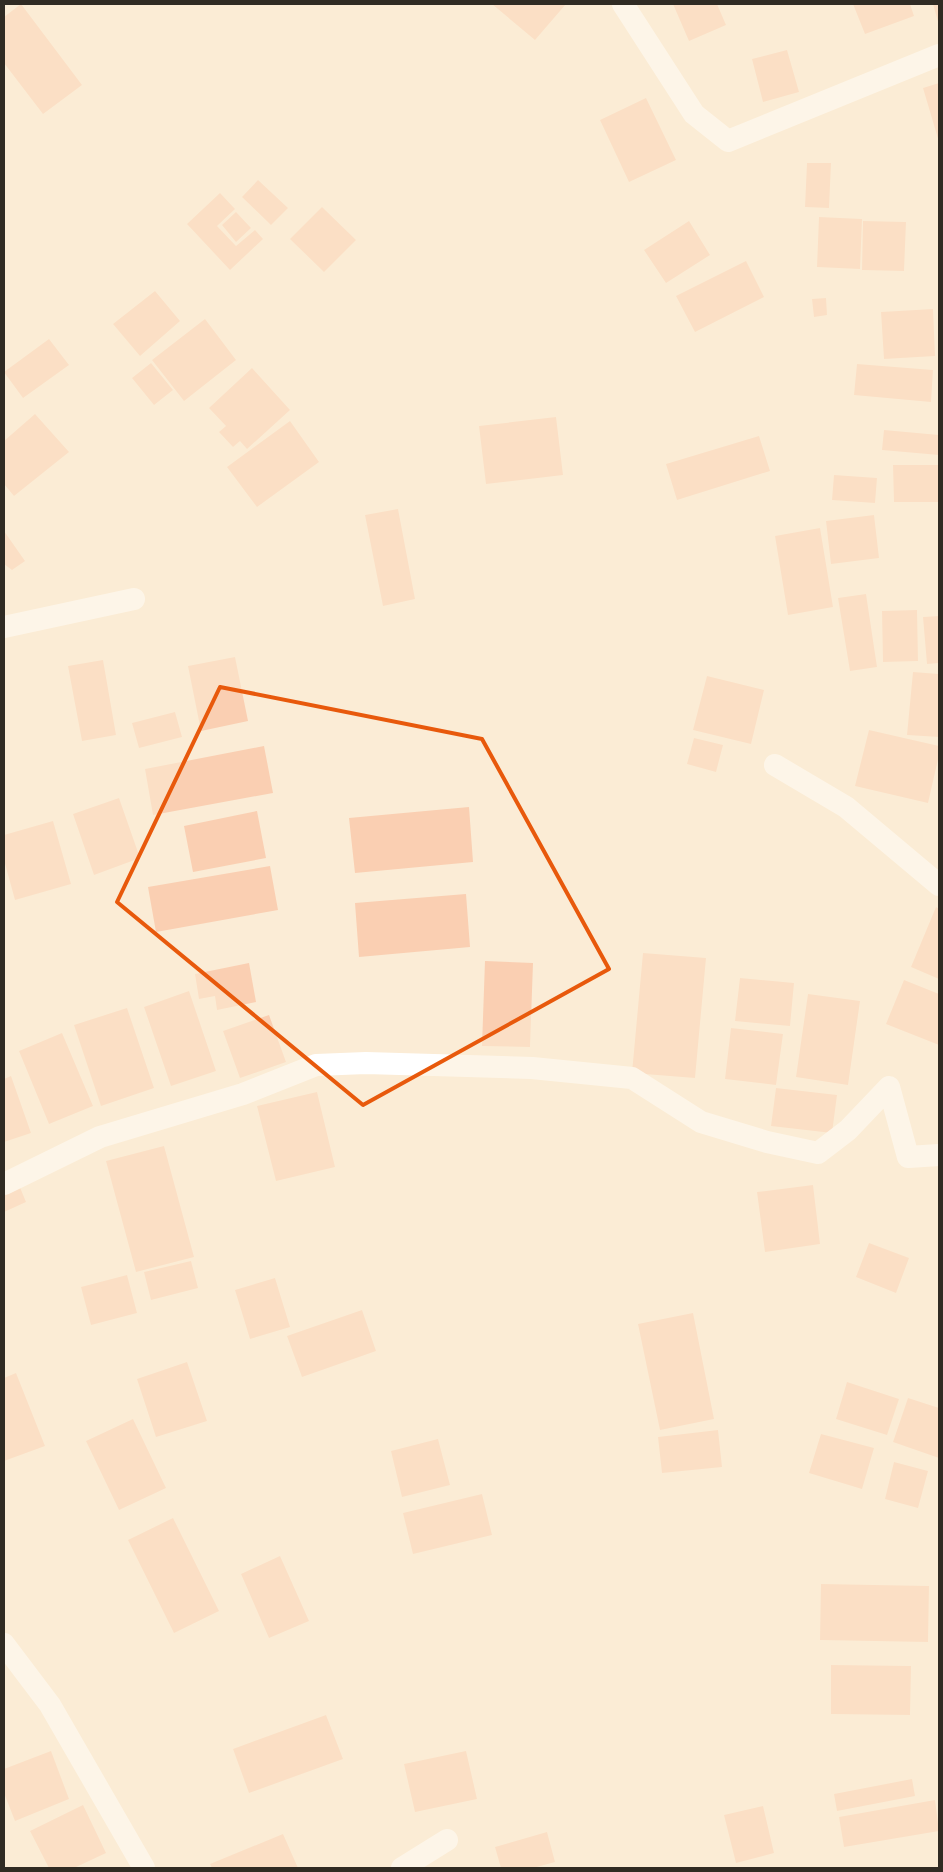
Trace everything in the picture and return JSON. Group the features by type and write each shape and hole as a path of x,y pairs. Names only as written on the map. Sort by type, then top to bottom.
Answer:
{"street":[{"path":"623,4 694,114 728,141 939,55"},
{"path":"4,627 134,599"},
{"path":"775,765 846,807 939,886"},
{"path":"4,1184 100,1137 243,1094 316,1065 366,1063 532,1068 632,1078 701,1122 767,1142 818,1153 848,1130 889,1087 908,1157 939,1155"},
{"path":"4,1644 50,1705 144,1868"},
{"path":"402,1868 447,1840"}],"highlighted area":[{"path":"220,687 482,739 609,969 363,1105 117,902"}],"building":[{"path":"21,4 82,85 43,114 4,63 4,17"},
{"path":"492,4 566,4 535,40"},
{"path":"673,4 717,4 726,25 689,41"},
{"path":"853,4 910,4 914,16 865,34"},
{"path":"933,4 939,4 939,25"},
{"path":"787,50 799,92 763,102 752,59"},
{"path":"939,83 939,142 923,88"},
{"path":"646,98 676,160 629,182 600,120"},
{"path":"807,163 831,163 829,208 805,207"},
{"path":"258,180 288,208 271,225 242,197"},
{"path":"220,193 235,209 217,226 236,246 255,230 263,239 230,270 187,224"},
{"path":"322,207 356,240 324,272 290,239"},
{"path":"236,212 251,228 236,242 222,225"},
{"path":"819,217 862,219 860,269 817,267"},
{"path":"689,221 710,255 666,283 644,250"},
{"path":"863,221 906,222 904,271 862,270"},
{"path":"746,261 764,297 695,332 676,296"},
{"path":"155,291 180,321 140,356 113,324"},
{"path":"826,298 827,315 814,317 812,299"},
{"path":"933,309 935,356 884,359 881,312"},
{"path":"205,319 236,360 184,401 152,360"},
{"path":"49,339 69,365 23,398 4,372"},
{"path":"151,363 173,390 154,405 132,378"},
{"path":"857,364 933,370 931,402 854,395"},
{"path":"252,368 290,410 247,449 240,441 233,447 219,432 226,426 209,408"},
{"path":"35,414 69,452 14,496 4,484 4,441"},
{"path":"556,417 563,475 486,484 479,426"},
{"path":"290,421 319,462 257,507 227,467"},
{"path":"884,430 939,435 939,455 882,450"},
{"path":"759,436 770,471 677,500 666,464"},
{"path":"893,465 939,465 939,502 894,502"},
{"path":"834,475 877,478 875,503 832,500"},
{"path":"398,509 415,599 383,606 365,515"},
{"path":"874,515 879,558 831,564 826,521"},
{"path":"820,528 833,607 788,615 775,536"},
{"path":"4,531 25,561 12,570 4,564"},
{"path":"866,594 877,667 850,671 838,598"},
{"path":"917,610 918,661 883,662 882,611"},
{"path":"939,616 939,663 927,664 923,617"},
{"path":"235,657 248,721 201,731 188,666"},
{"path":"103,660 116,735 82,741 68,666"},
{"path":"913,672 939,674 939,737 907,735"},
{"path":"707,676 764,690 751,744 693,730"},
{"path":"175,712 182,737 139,748 132,723"},
{"path":"869,730 939,746 939,755 928,803 855,786"},
{"path":"694,738 723,745 716,772 687,764"},
{"path":"264,746 273,793 153,815 145,769"},
{"path":"119,798 140,858 94,875 73,814"},
{"path":"469,807 473,862 355,873 349,818"},
{"path":"257,811 266,858 193,872 184,826"},
{"path":"53,821 71,884 15,900 4,860 4,835"},
{"path":"270,866 278,910 156,932 148,887"},
{"path":"466,894 470,947 359,957 355,903"},
{"path":"936,907 939,909 939,979 911,967"},
{"path":"643,953 706,958 695,1078 632,1073"},
{"path":"485,961 533,963 530,1047 482,1046"},
{"path":"249,963 256,1002 217,1010 215,996 199,999 195,974"},
{"path":"740,978 794,983 790,1026 735,1021"},
{"path":"904,980 939,994 939,1045 886,1024"},
{"path":"189,991 216,1071 171,1086 144,1007"},
{"path":"808,994 860,1001 848,1085 796,1077"},
{"path":"127,1008 154,1088 101,1106 74,1025"},
{"path":"269,1015 286,1062 240,1078 223,1031"},
{"path":"731,1028 783,1034 776,1085 725,1079"},
{"path":"62,1033 93,1106 49,1124 19,1051"},
{"path":"11,1076 31,1133 4,1142 4,1079"},
{"path":"776,1088 837,1095 832,1133 771,1126"},
{"path":"317,1092 335,1167 276,1181 257,1106"},
{"path":"164,1146 194,1257 136,1272 106,1161"},
{"path":"19,1185 26,1202 4,1212 4,1191"},
{"path":"813,1185 820,1244 765,1252 757,1192"},
{"path":"869,1243 909,1258 896,1293 856,1277"},
{"path":"191,1261 198,1288 151,1300 144,1272"},
{"path":"127,1275 137,1313 91,1325 81,1287"},
{"path":"275,1278 290,1327 250,1339 235,1290"},
{"path":"362,1310 376,1351 302,1377 287,1336"},
{"path":"693,1313 714,1419 660,1430 638,1324"},
{"path":"187,1362 207,1421 156,1437 137,1379"},
{"path":"16,1373 45,1446 4,1461 4,1378"},
{"path":"847,1382 899,1399 887,1435 836,1419"},
{"path":"908,1398 939,1408 939,1458 893,1442"},
{"path":"133,1419 166,1488 119,1510 86,1441"},
{"path":"718,1430 722,1467 662,1473 658,1437"},
{"path":"821,1434 874,1448 862,1489 809,1473"},
{"path":"438,1439 450,1485 402,1497 391,1451"},
{"path":"894,1462 928,1471 918,1508 885,1499"},
{"path":"482,1494 492,1535 413,1554 403,1513"},
{"path":"173,1518 219,1611 174,1633 128,1540"},
{"path":"280,1556 309,1621 269,1638 241,1574"},
{"path":"821,1584 929,1586 928,1642 820,1640"},
{"path":"831,1665 911,1666 910,1715 831,1714"},
{"path":"326,1715 343,1759 249,1793 233,1749"},
{"path":"51,1751 69,1799 15,1821 4,1793 4,1769"},
{"path":"466,1751 477,1799 415,1812 404,1764"},
{"path":"912,1779 915,1796 837,1811 834,1794"},
{"path":"935,1800 939,1831 844,1847 839,1817"},
{"path":"83,1805 106,1853 74,1868 49,1868 30,1831"},
{"path":"763,1806 774,1853 736,1863 724,1815"},
{"path":"547,1832 555,1862 533,1868 501,1868 495,1847"},
{"path":"283,1834 298,1868 212,1868 210,1864"}]}
